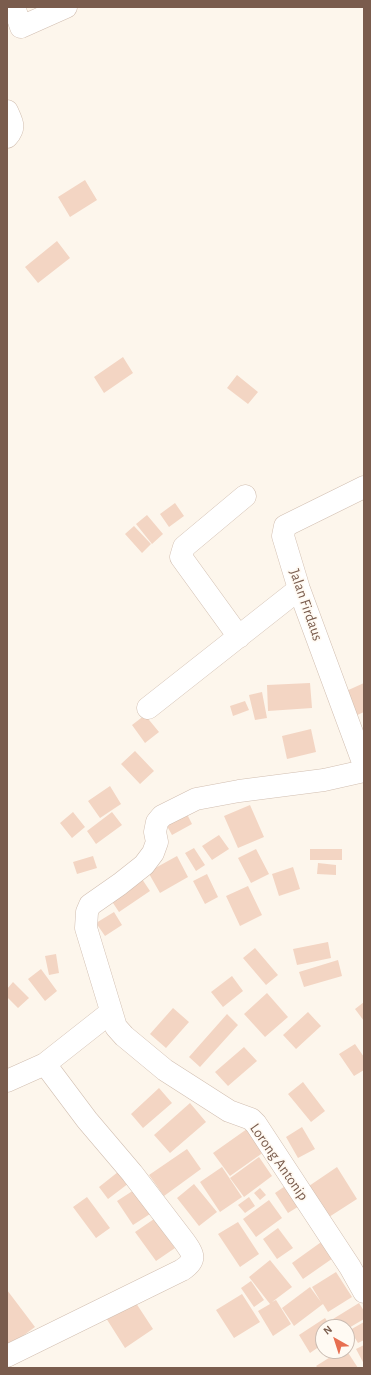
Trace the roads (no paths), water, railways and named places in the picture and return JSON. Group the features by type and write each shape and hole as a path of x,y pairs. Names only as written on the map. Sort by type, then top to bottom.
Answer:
{"street":[{"path":"14,7 14,31 66,7"},
{"path":"7,110 13,125 12,132 7,137"},
{"name":"Jalan Firdaus","path":"364,487 285,526 283,536 299,589 364,765"},
{"path":"239,637 181,557 184,547 245,496"},
{"path":"148,708 299,589"},
{"name":"Lorong Antonip","path":"364,771 324,780 239,791 196,799 162,816 157,822 155,832 157,842 153,853 144,865 90,905 87,912 86,928 116,1027 124,1036 172,1074 228,1111 251,1119 256,1124 357,1263 364,1292"},
{"path":"7,1081 45,1064 111,1012"},
{"path":"7,1356 182,1270 190,1265 192,1260 192,1252 184,1241 132,1173 87,1120 45,1064"}]}
